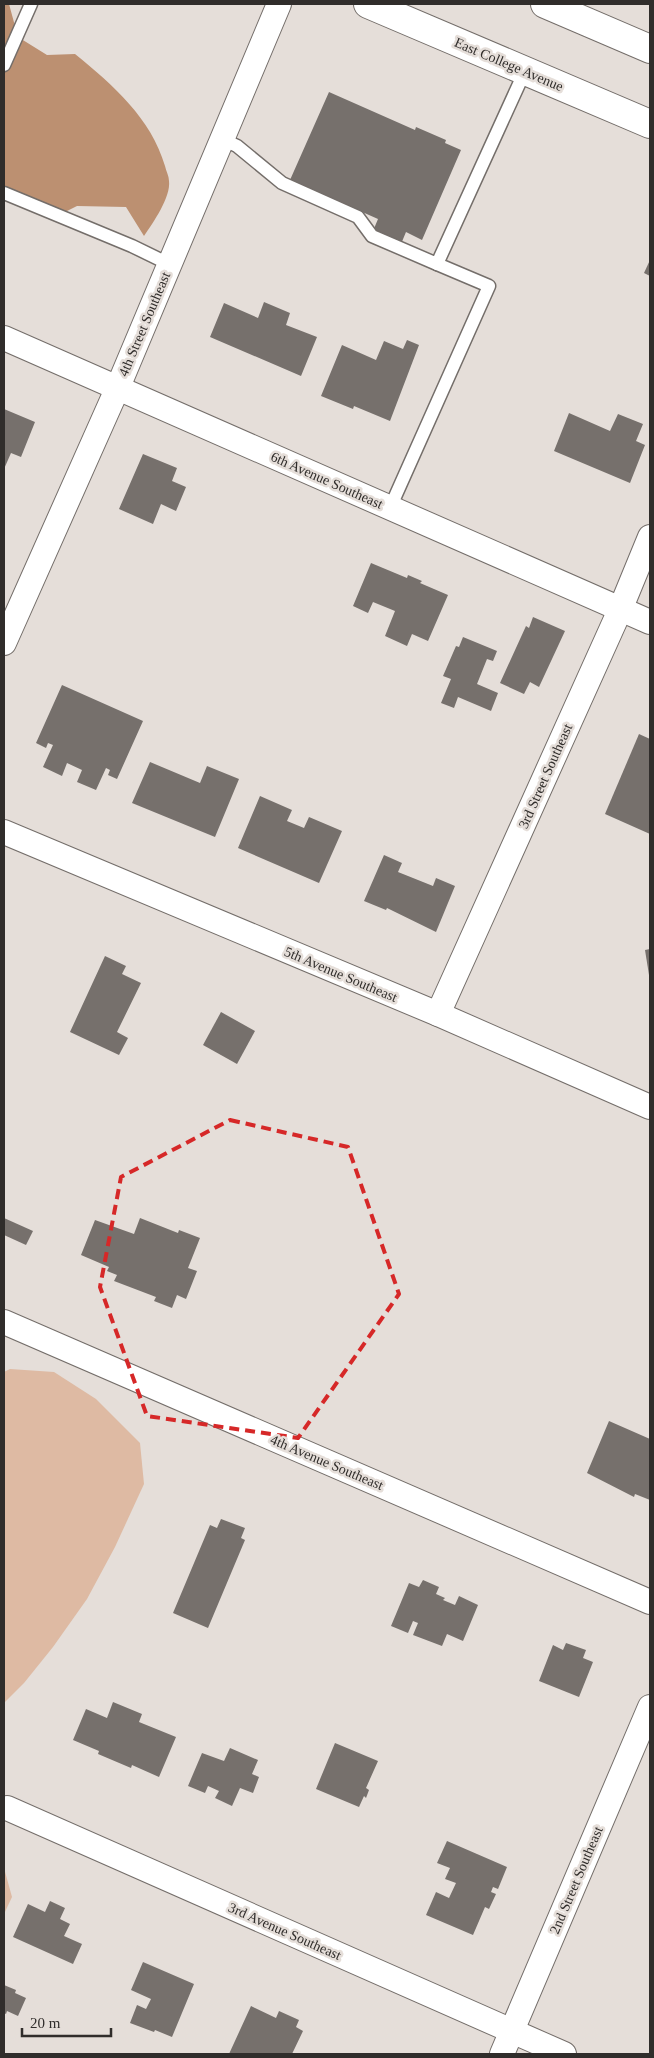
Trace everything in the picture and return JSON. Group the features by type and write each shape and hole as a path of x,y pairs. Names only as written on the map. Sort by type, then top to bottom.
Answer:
{"main road":[{"name":"East College Avenue","path":"368,4 650,124"},
{"path":"546,4 650,49"}],"street":[{"name":"4th Street Southeast","path":"4,643 118,387 279,4"},
{"name":"6th Avenue Southeast","path":"4,338 650,622"},
{"name":"3rd Street Southeast","path":"438,1014 620,610 650,537"},
{"name":"5th Avenue Southeast","path":"4,832 438,1014 650,1106"},
{"name":"4th Avenue Southeast","path":"4,1322 650,1602"},
{"name":"2nd Street Southeast","path":"502,2054 650,1706"},
{"name":"3rd Avenue Southeast","path":"7,1808 564,2054"}],"lane":[{"path":"4,65 31,4"},
{"path":"437,264 525,71"},
{"path":"222,139 237,146 282,183 358,217 372,236 489,286 390,508"},
{"path":"4,193 132,246 169,264"}],"highlighted area":[{"path":"230,1120 348,1147 399,1294 298,1438 147,1416 100,1287 121,1177"}],"shaded area":[{"path":"4,4 9,4 18,37 47,55 75,54 116,90 129,104 150,133 159,149 165,166 169,187 161,210 144,236 126,207 77,206 61,214 4,196"},
{"path":"10,1369 54,1372 96,1399 140,1443 144,1484 115,1547 87,1599 53,1647 24,1683 4,1703 4,1372"},
{"path":"4,1868 12,1897 4,1914"}],"building":[{"path":"329,92 415,130 416,127 446,140 445,143 461,150 422,240 406,232 401,244 373,231 378,219 290,180"},
{"path":"650,260 650,276 644,273"},
{"path":"264,302 290,313 286,325 317,337 301,376 210,337 224,303 258,318"},
{"path":"407,340 419,345 390,421 354,406 353,409 321,396 342,345 376,360 384,341 403,349"},
{"path":"4,409 35,422 21,457 11,453 4,469"},
{"path":"569,413 610,431 618,414 643,424 636,441 645,445 630,483 554,451"},
{"path":"143,454 177,468 172,481 186,487 176,511 161,504 153,524 119,509"},
{"path":"371,563 407,578 408,575 422,581 420,583 448,595 428,641 412,634 407,646 385,636 395,611 373,602 368,613 353,606"},
{"path":"533,617 565,631 539,687 530,682 524,694 500,683 526,626 529,628"},
{"path":"463,637 497,651 493,661 487,659 477,684 498,693 491,711 458,697 454,708 441,703 451,679 443,676 456,646 459,647"},
{"path":"62,685 143,721 117,779 108,775 110,770 106,768 96,790 77,782 82,770 67,763 62,776 43,767 53,745 48,743 46,748 36,743"},
{"path":"639,734 650,739 650,834 605,814"},
{"path":"150,762 200,783 207,766 239,779 215,837 132,803"},
{"path":"260,796 292,810 287,821 304,828 309,817 342,831 319,883 238,848"},
{"path":"384,855 402,863 398,872 433,886 436,878 455,886 436,932 387,908 386,910 364,901"},
{"path":"650,949 650,975 649,975 645,950"},
{"path":"105,956 126,966 122,974 141,983 117,1032 128,1038 119,1055 70,1032"},
{"path":"221,1012 255,1031 237,1064 203,1045"},
{"path":"4,1218 33,1231 26,1245 4,1235"},
{"path":"140,1218 178,1233 179,1230 200,1238 188,1268 197,1271 186,1299 177,1295 172,1308 154,1301 156,1297 114,1281 117,1275 107,1271 109,1267 81,1255 95,1220 134,1234"},
{"path":"609,1421 650,1439 650,1500 635,1494 634,1497 587,1473"},
{"path":"221,1519 245,1528 241,1538 245,1540 208,1628 173,1613 210,1525 217,1528"},
{"path":"423,1580 439,1587 436,1594 445,1598 443,1600 455,1605 459,1596 478,1605 463,1641 447,1634 442,1646 413,1635 418,1623 413,1621 408,1633 391,1626 409,1583 419,1587"},
{"path":"566,1643 586,1650 583,1658 593,1662 579,1697 539,1681 553,1645 563,1650"},
{"path":"113,1702 142,1714 139,1722 176,1737 159,1777 132,1765 131,1768 98,1754 99,1751 73,1740 86,1709 107,1718"},
{"path":"335,1743 378,1761 366,1788 369,1790 366,1798 364,1796 359,1807 316,1789"},
{"path":"230,1748 258,1760 252,1774 259,1777 253,1793 240,1788 232,1806 215,1798 219,1791 208,1786 205,1793 188,1786 202,1753 224,1761"},
{"path":"447,1841 507,1867 498,1889 493,1887 491,1892 496,1894 489,1909 485,1907 473,1935 426,1915 436,1892 449,1898 456,1883 445,1879 450,1868 437,1863"},
{"path":"50,1901 65,1908 60,1919 70,1924 64,1936 82,1944 73,1964 13,1937 28,1904 45,1912"},
{"path":"143,1962 194,1984 172,2037 130,2023 137,2005 146,2009 151,1999 131,1990"},
{"path":"4,1985 16,1990 15,1993 26,1998 18,2016 7,2011 6,2014 4,2013"},
{"path":"251,2006 276,2018 279,2011 299,2020 296,2027 303,2031 292,2054 229,2054"}]}
